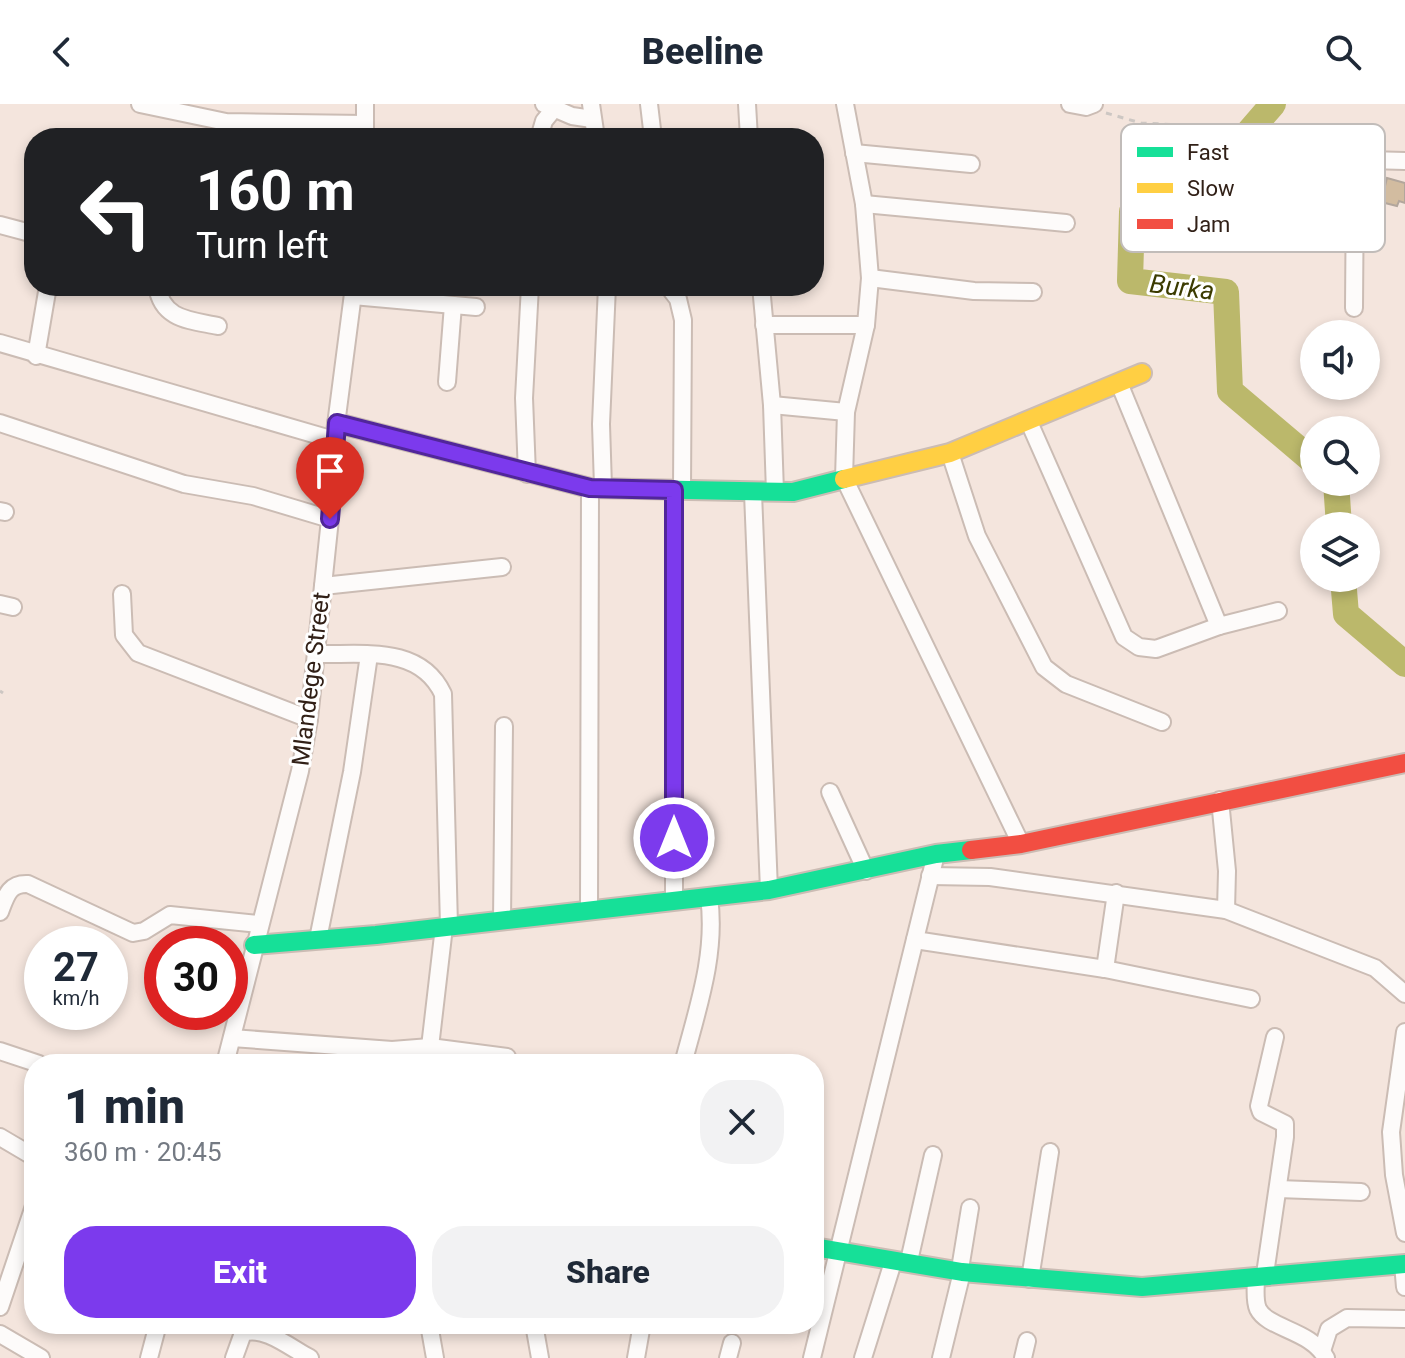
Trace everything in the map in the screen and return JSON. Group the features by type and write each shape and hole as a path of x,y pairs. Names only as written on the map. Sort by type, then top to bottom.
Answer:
{"street":[{"path":"140,104 226,122 319,128"},
{"path":"365,104 365,128"},
{"path":"649,104 652,128"},
{"path":"747,104 748,128"},
{"path":"845,104 864,204 870,278 866,325 846,412 844,478 1021,844"},
{"path":"1070,104 1093,105"},
{"path":"542,128 548,107 591,111"},
{"path":"854,153 971,164"},
{"path":"1385,160 1405,161"},
{"path":"864,204 1066,223"},
{"path":"0,225 24,231"},
{"path":"1354,252 1354,308"},
{"path":"870,278 974,291 1033,292"},
{"path":"36,356 46,296"},
{"path":"158,296 171,314 218,326"},
{"name":"Mlandege Street","path":"228,1054 300,771 309,719 330,519 335,431 353,296"},
{"path":"389,296 476,307"},
{"path":"527,474 524,398 529,296"},
{"path":"589,911 596,487 607,296"},
{"path":"674,901 683,320 676,296"},
{"path":"762,296 772,405 775,492"},
{"path":"447,382 453,305"},
{"path":"764,325 866,325"},
{"path":"0,343 36,356 335,431 527,474 596,487 753,493 793,492 950,453 1142,373"},
{"path":"1119,383 1219,626"},
{"path":"772,405 846,412"},
{"path":"1029,422 1124,637 1139,647 1156,649 1219,626 1278,611"},
{"path":"0,423 184,484 253,496 330,519"},
{"path":"950,453 977,536 1044,667 1075,688 1162,722"},
{"path":"753,493 769,890"},
{"path":"323,586 502,567"},
{"path":"122,594 124,635 138,653 309,719"},
{"path":"317,654 369,655 416,662 436,681 443,694 446,926 430,1047"},
{"path":"318,939 349,787 369,655"},
{"path":"502,921 504,726"},
{"path":"254,945 502,921 769,890 936,854 1021,844 1405,763"},
{"path":"830,792 866,871"},
{"path":"1220,800 1227,871 1226,910"},
{"path":"824,1311 936,854"},
{"path":"930,876 990,877 1226,910 1375,968 1405,994"},
{"path":"0,912 8,892 20,884 133,933 170,915 259,924"},
{"path":"1105,969 1116,893"},
{"path":"685,1054 709,956 713,926 709,897"},
{"path":"915,940 1105,969 1251,999"},
{"path":"1405,1032 1391,1132 1394,1175 1405,1233"},
{"path":"1275,1037 1259,1106 1261,1112 1285,1124 1278,1189 1260,1276 1257,1307 1262,1314 1307,1336 1324,1355"},
{"path":"232,1038 392,1050 430,1047 484,1054"},
{"path":"0,1051 24,1059"},
{"path":"0,1137 24,1151"},
{"path":"1030,1279 1050,1152"},
{"path":"863,1358 901,1261 933,1155"},
{"path":"1278,1189 1361,1192"},
{"path":"941,1358 961,1270 970,1208"},
{"path":"0,1307 24,1244"},
{"path":"824,1249 1030,1279 1142,1287 1404,1264 1405,1287"},
{"path":"1324,1355 1329,1329 1347,1318 1405,1319"},
{"path":"0,1334 41,1358"},
{"path":"149,1358 155,1334"},
{"path":"234,1358 243,1334"},
{"path":"263,1334 310,1358"},
{"path":"431,1334 435,1358"},
{"path":"536,1334 540,1358"},
{"path":"636,1358 640,1334"},
{"path":"812,1358 818,1334"},
{"path":"1023,1358 1027,1341"}],"path":[{"path":"1093,105 1141,123 1162,124"}],"building":[{"path":"1387,178 1405,183 1405,203 1399,201 1397,206 1385,203"}],"waterway":[{"name":"Burka","path":"1256,124 1273,104"},
{"name":"Burka","path":"1131,252 1130,281 1226,292 1230,391 1300,450"},
{"name":"Burka","path":"1337,496 1338,512"},
{"name":"Burka","path":"1344,592 1346,614 1405,664"}],"traffic: fast":[{"path":"337,423 590,488 793,492 844,479"},
{"path":"254,945 376,935 769,890 936,854 971,850"},
{"path":"824,1249 962,1272 1142,1287 1405,1264"}],"traffic: slow":[{"path":"844,479 950,453 1142,373"}],"traffic: jam":[{"path":"971,850 1021,844 1405,763"}],"route":[{"path":"330,519 331,466 337,423 590,488 674,490 674,838"}]}
